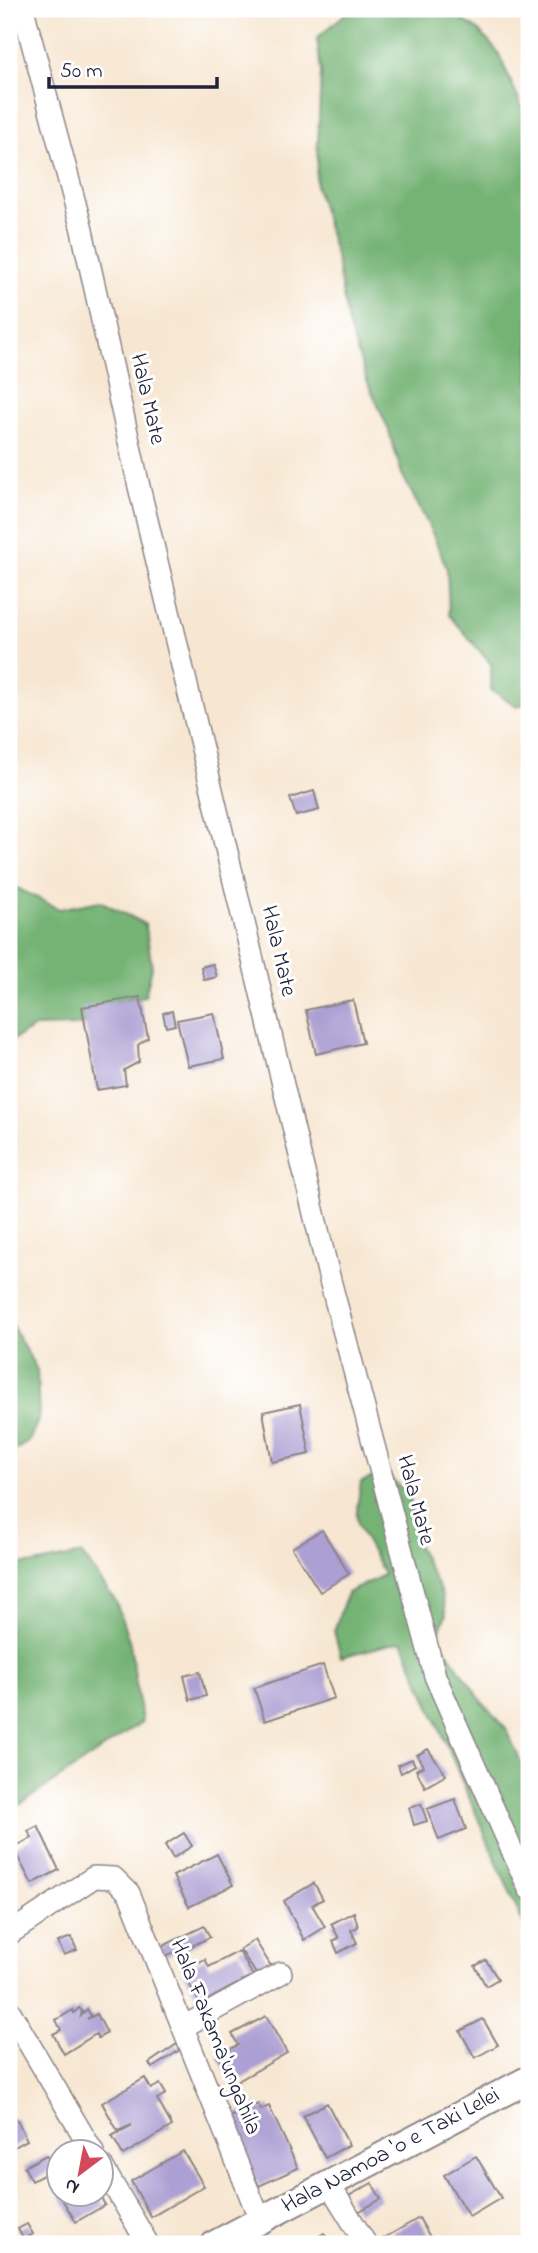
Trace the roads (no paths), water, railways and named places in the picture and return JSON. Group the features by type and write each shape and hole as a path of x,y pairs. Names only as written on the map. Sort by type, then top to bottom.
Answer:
{"street":[{"name":"Hala Mate","path":"23,9 80,226 330,1280 435,1676 529,1889"},
{"name":"Hala Fakama'ungahila","path":"9,1934 94,1877 114,1878 130,1893 260,2220"},
{"path":"183,2027 281,1973"},
{"path":"9,2010 85,2138"},
{"name":"Hala Namoa 'o e Taki Lelei","path":"215,2244 529,2079"},
{"path":"329,2184 366,2244"},
{"path":"116,2190 148,2244"}]}
